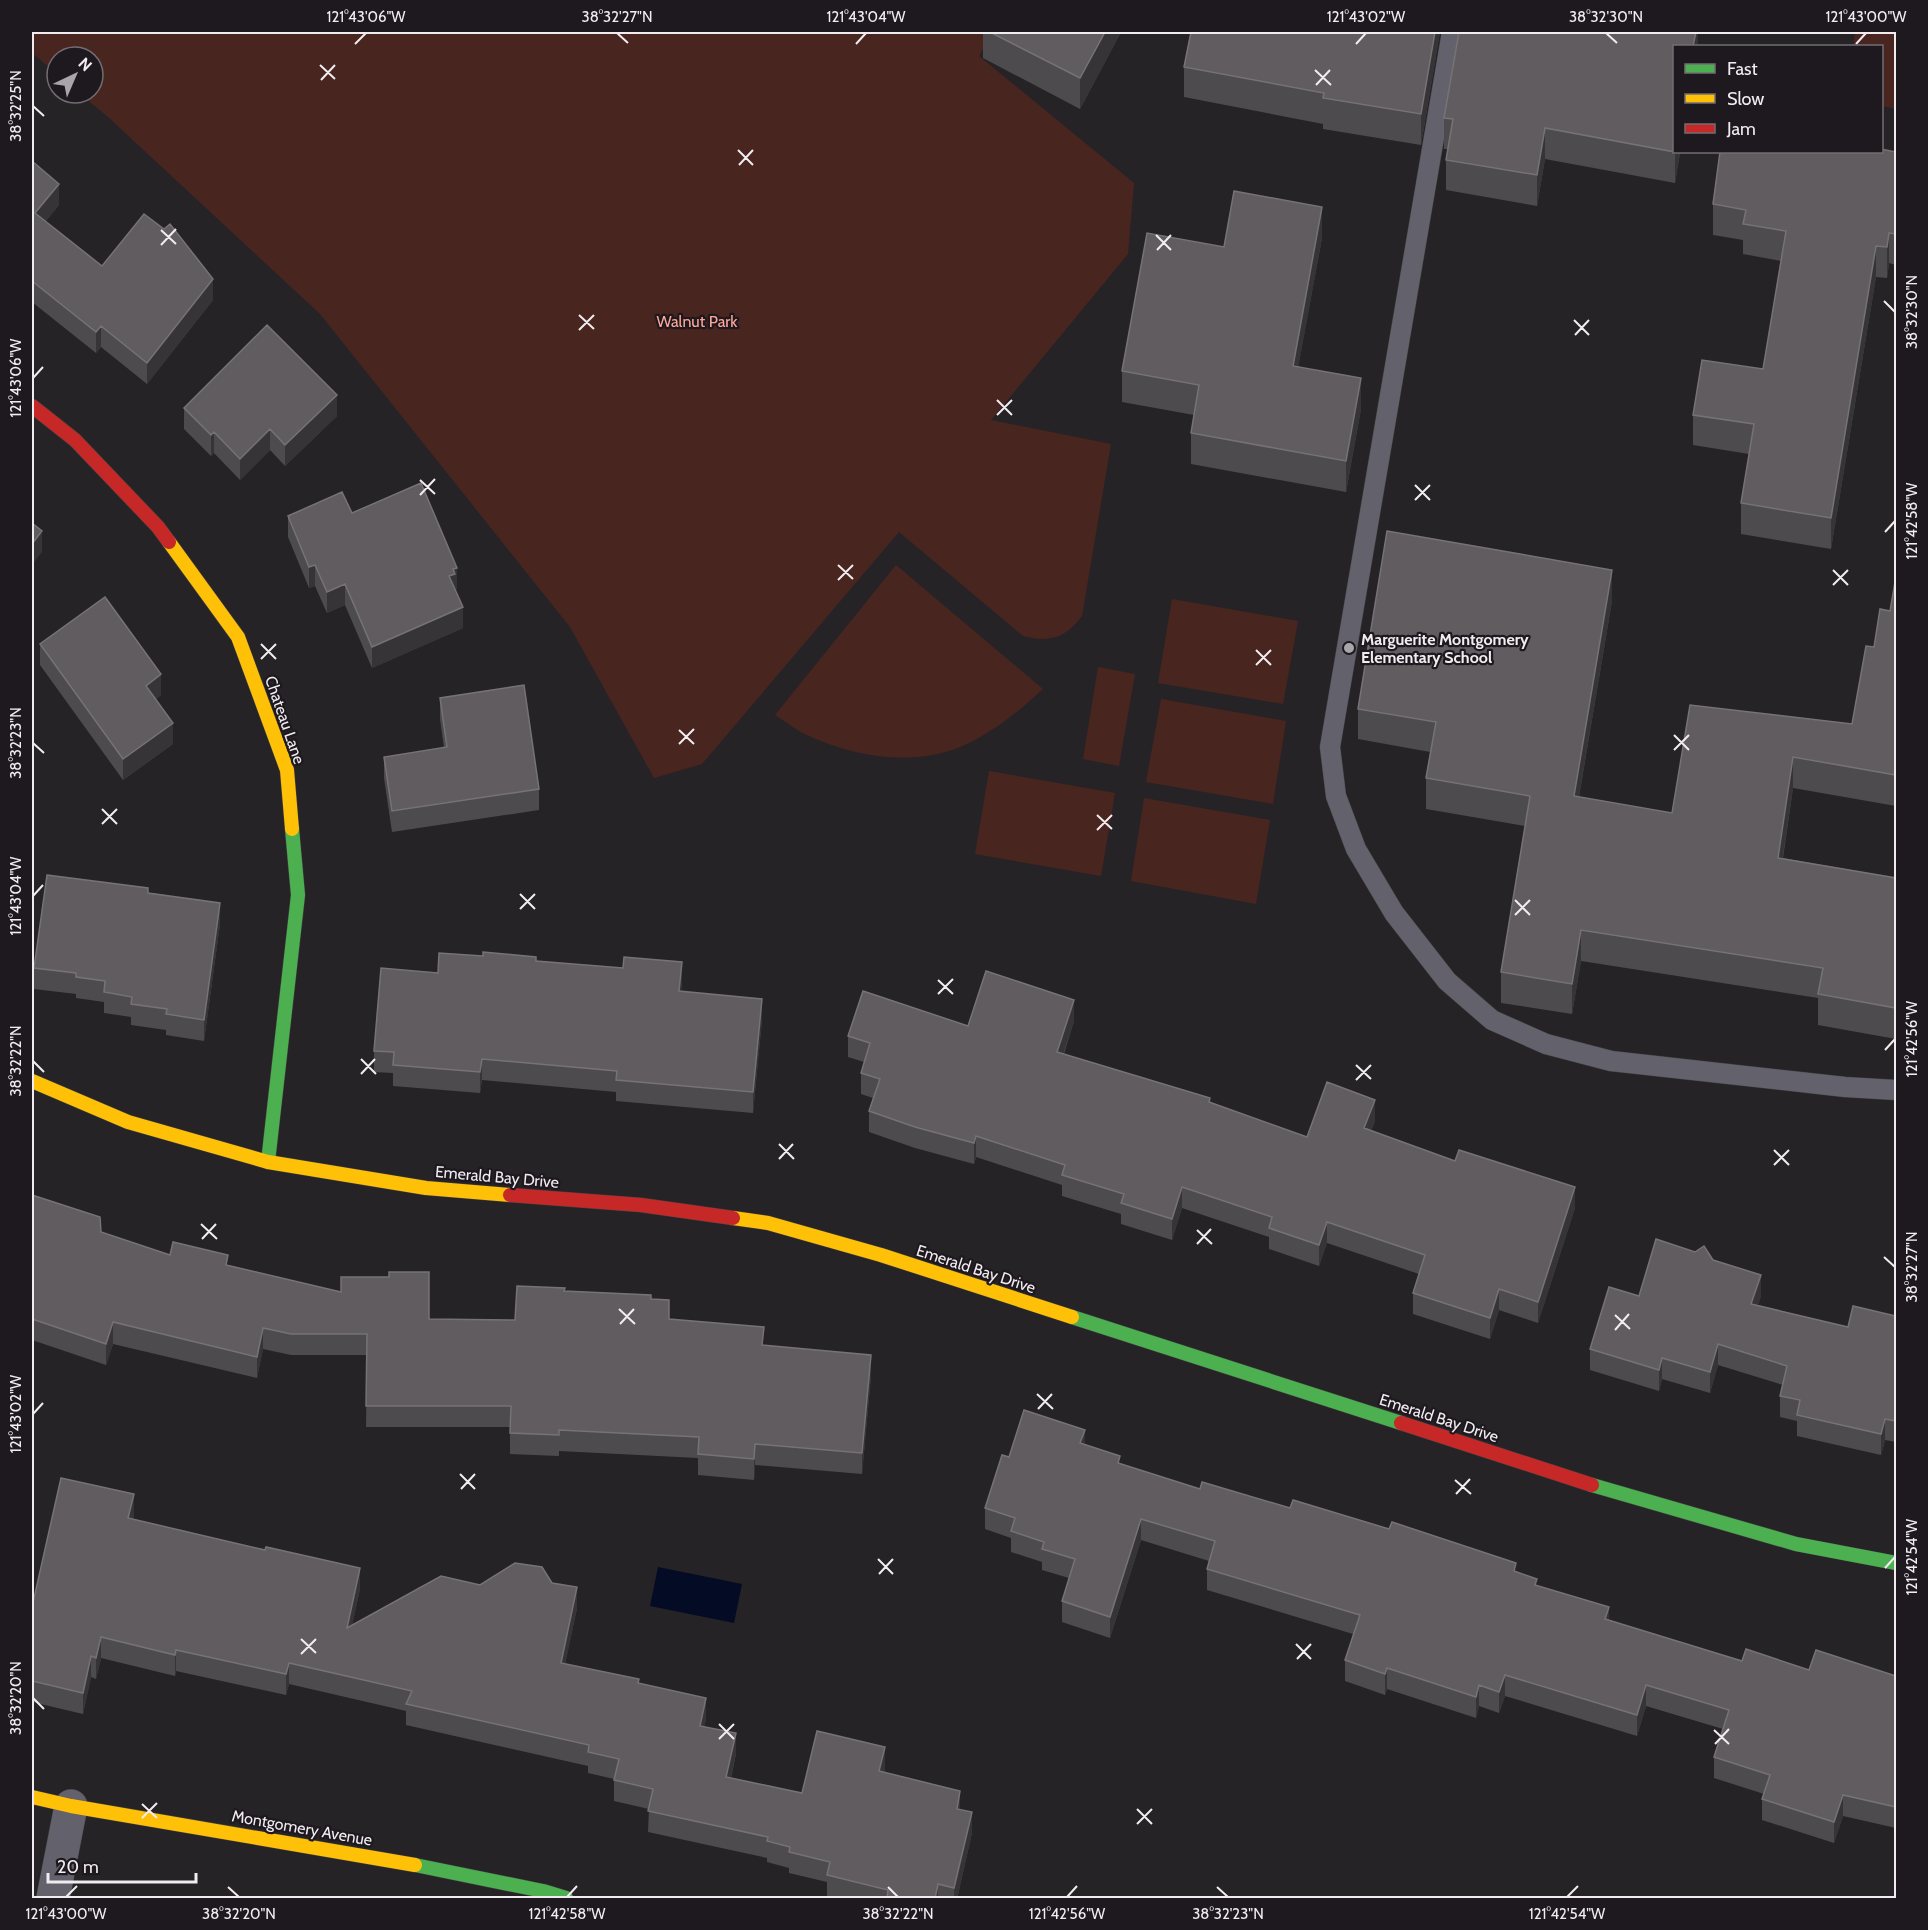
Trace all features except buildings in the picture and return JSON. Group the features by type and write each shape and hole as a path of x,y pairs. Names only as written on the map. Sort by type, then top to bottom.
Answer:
{"street":[{"name":"Chateau Lane","path":"32,406 75,440 158,527 238,637 287,770 298,896 268,1162"},
{"name":"Emerald Bay Drive","path":"32,1081 129,1122 268,1162 426,1188 641,1205 768,1223 881,1255 1620,1494 1796,1544 1896,1563"},
{"name":"Montgomery Avenue","path":"32,1797 71,1806 411,1864 543,1890 566,1899"},
{"path":"53,1899 71,1806"}],"lane":[{"path":"1452,32 1330,747 1336,796 1356,849 1394,913 1447,981 1492,1020 1546,1044 1611,1061 1834,1086 1896,1090"}],"green space":[{"name":"Walnut Park","path":"32,32 992,32 979,56 1134,183 1128,254 991,420 1111,444 1082,616 1070,629 1056,637 1041,639 1023,636 899,532 702,764 654,778 570,627 320,314 94,105 105,105 105,45 45,45 45,64 32,53"},
{"path":"1855,32 1896,32 1896,109 1883,106 1883,45 1853,45"},
{"path":"896,565 1043,689 991,731 967,744 937,754 899,758 861,753 807,735 775,715"},
{"path":"1172,599 1298,621 1283,704 1158,683"},
{"path":"1098,667 1135,674 1119,766 1083,759"},
{"path":"1161,699 1286,721 1273,804 1146,782"},
{"path":"989,771 1115,793 1101,876 975,854"},
{"path":"1144,798 1270,820 1256,904 1131,881"}],"water":[{"path":"658,1567 742,1584 734,1623 650,1606"}],"traffic: fast":[{"path":"268,1162 298,895 292,829"},
{"path":"1072,1317 1401,1423"},
{"path":"1592,1485 1796,1544 1896,1563"},
{"path":"415,1865 543,1891 566,1898"}],"traffic: slow":[{"path":"169,542 238,637 287,770 292,829"},
{"path":"32,1081 128,1122 268,1162 426,1188 510,1195"},
{"path":"733,1218 768,1223 881,1255 1072,1317"},
{"path":"32,1797 71,1806 415,1865"}],"traffic: jam":[{"path":"32,406 75,440 158,527 169,542"},
{"path":"510,1195 641,1205 733,1218"},
{"path":"1401,1423 1592,1485"}],"place":[{"name":"Marguerite Montgomery Elementary School","path":"1349,648"}]}
